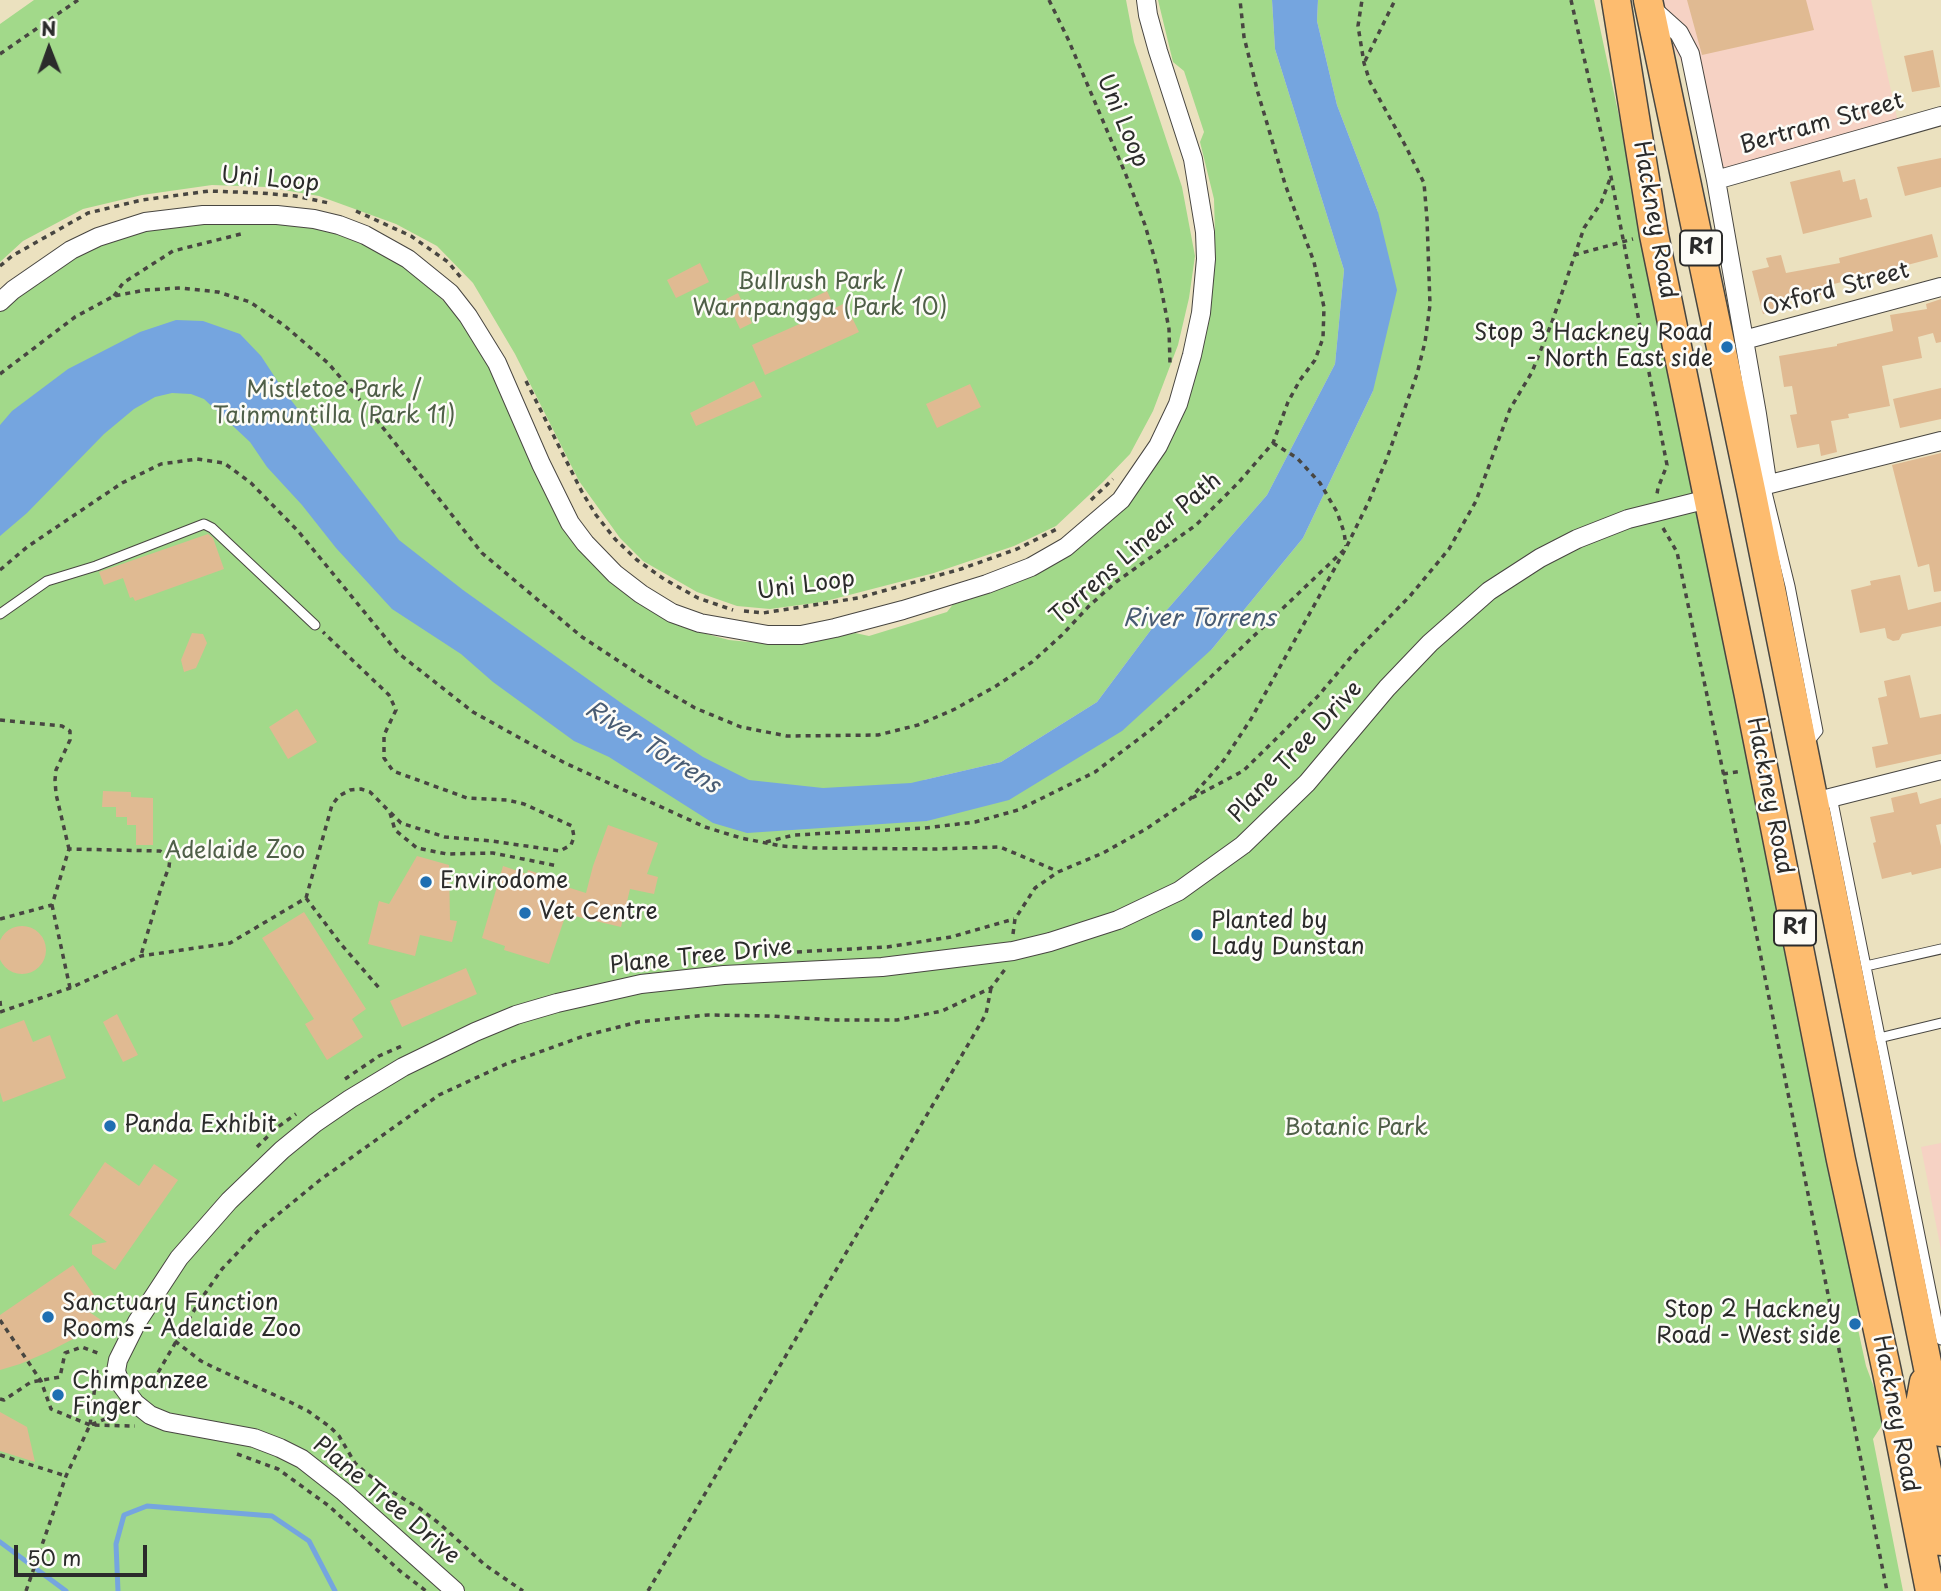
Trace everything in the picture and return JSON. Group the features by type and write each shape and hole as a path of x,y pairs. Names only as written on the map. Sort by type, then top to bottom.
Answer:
{"highway":[{"name":"Hackney Road","path":"1616,0 1654,235 1930,1591"},
{"name":"Hackney Road","path":"1643,2 1758,487 1804,748 1823,799 1927,1369 1941,1432"},
{"path":"1623,34 1643,2"},
{"path":"1663,276 1705,267"},
{"path":"1784,876 1823,799"},
{"path":"1927,1369 1918,1424 1937,1544"}],"street":[{"path":"0,302 71,250 119,229 170,218 202,215 277,215 314,219 365,235 408,259 450,293 482,336 570,523 585,543 615,573 671,613 701,623 768,635 801,635 835,628 939,599 1031,568 1066,547 1121,500 1163,436 1178,404 1201,313 1206,259 1205,232 1193,159 1158,51 1146,0"},
{"name":"Hackney Road","path":"1643,2 1679,33 1690,54 1716,180 1766,474 1758,487"},
{"name":"Bertram Street","path":"1716,180 1941,116"},
{"name":"Oxford Street","path":"1744,340 1941,287"},
{"path":"1758,487 1941,441"},
{"name":"Plane Tree Drive","path":"456,1591 303,1459 254,1438 167,1422 150,1416 125,1392 120,1383 116,1371 118,1360 137,1322 179,1258 229,1201 282,1150 350,1099 438,1048 516,1015 557,1003 641,984 724,975 882,967 1013,951 1118,920 1179,891 1243,845 1307,783 1387,688 1430,642 1489,591 1540,558 1577,539 1628,519 1709,499"},
{"path":"1823,799 1941,770"}],"lane":[{"path":"0,614 47,581 96,566 204,524 212,528 315,625"},
{"path":"1823,799 1866,966 1941,1340"},
{"path":"1866,966 1941,948"},
{"path":"1879,1038 1941,1023"},
{"path":"1841,1160 1891,1346 1937,1544"},
{"path":"1921,1397 1941,1491"}],"path":[{"path":"0,54 78,0"},
{"name":"Uni Loop","path":"1049,0 1068,39 1145,225 1157,267 1169,329 1170,372"},
{"name":"Torrens Linear Path","path":"0,374 75,317 114,296 145,290 181,288 218,292 250,302 285,326 328,363 482,553 582,637 649,681 695,708 741,727 787,736 878,735 918,724 955,709 996,687 1032,663 1088,606 1116,582 1196,525 1273,443 1288,402 1315,360 1323,338 1324,307 1314,262 1285,184 1258,93 1244,37 1240,0"},
{"path":"1190,799 1224,760 1251,719 1346,548 1383,469 1417,374 1425,342 1430,305 1424,183 1370,82 1358,26 1362,0"},
{"path":"1364,63 1395,0"},
{"path":"1571,0 1611,177 1667,465 1658,488 1657,512 1664,531 1677,552 1887,1591"},
{"path":"648,1591 986,1014 991,988 1009,964 1013,951 1015,919 1035,888 1058,872 1103,853 1146,830 1190,799 1243,771 1319,695 1449,549 1476,501 1510,409 1532,372 1552,323 1584,228 1601,203 1611,177"},
{"name":"Uni Loop","path":"0,267 12,256 88,213 142,200 209,191 261,192 334,204"},
{"path":"114,296 123,283 173,251 241,234 253,215 261,192"},
{"path":"355,211 411,236 448,261 470,287"},
{"path":"1574,255 1623,242"},
{"name":"Uni Loop","path":"521,371 582,492 615,539 637,561 664,579 698,598 736,611 763,613 858,598 961,569 1017,549 1059,528 1068,520"},
{"path":"1273,443 1297,458 1321,483 1340,521 1346,548"},
{"path":"0,570 27,547 122,483 161,464 197,459 224,463 251,482 299,531 398,653 472,712 565,763 705,827 741,838 781,846 814,848 1000,847 1058,872"},
{"path":"1087,504 1120,471"},
{"path":"764,843 794,835 925,828 975,822 1018,810 1095,772 1153,729 1196,691 1346,548"},
{"path":"0,1002 1,1012 71,988 141,956 230,943 306,898 332,805 350,790 370,792 401,823 445,837 560,851 571,845 575,837 572,826 524,804 467,797 393,771 384,758 384,735 396,710 389,695 315,625"},
{"path":"0,720 62,726 70,731 70,740 56,770 55,780 69,849 52,905 71,988"},
{"path":"1724,774 1751,769"},
{"path":"389,811 395,830 417,848 447,854 493,853 558,866"},
{"path":"69,849 160,851 170,858 141,956"},
{"path":"306,898 380,989"},
{"path":"0,919 52,905"},
{"path":"776,953 887,947 951,937 1015,919"},
{"path":"142,1395 222,1269 269,1221 320,1180 439,1095 506,1064 584,1035 638,1022 708,1015 897,1020 942,1011 991,988"},
{"path":"337,1085 379,1056 405,1045"},
{"path":"257,1148 275,1129 306,1107"},
{"path":"0,1320 41,1381 51,1409 90,1425 143,1426"},
{"path":"175,1341 201,1361 299,1406 330,1427 365,1472 419,1508 485,1565 523,1591"},
{"path":"0,1399 4,1400 30,1382 60,1377 65,1353 82,1348 100,1354 106,1343"},
{"path":"26,1591 66,1476 90,1425 98,1367"},
{"path":"90,1425 128,1410"},
{"path":"232,1452 278,1469 329,1507 426,1591"},
{"path":"0,1455 66,1476"}],"shaded area":[{"path":"1648,0 1871,0 1899,127 1716,180 1698,93"},
{"path":"1941,1143 1941,1250 1921,1147"}],"green space":[{"name":"Bullrush Park / Warnpangga (Park 10)","path":"34,0 1126,0 1134,42 1182,187 1195,256 1178,345 1153,411 1130,454 1056,526 1014,546 934,573 822,602 770,609 737,606 697,592 643,561 620,538 579,481 515,354 473,283 437,246 396,224 319,196 266,187 212,185 142,195 83,209 23,241 0,262 0,24"},
{"name":"Botanic Park","path":"1158,0 1272,0 1275,49 1344,270 1335,364 1267,495 1159,619 1097,702 1001,762 924,780 927,821 1212,649 1303,538 1373,391 1378,212 1337,105 1317,21 1318,0 1594,0 1642,223 1860,1301 1856,1320 1866,1366 1881,1406 1884,1422 1873,1439 1903,1591 0,1591 0,308 14,296 100,242 172,222 277,223 312,227 339,234 405,267 426,283 460,318 491,367 550,498 669,619 699,632 729,640 769,644 813,642 855,633 869,636 947,612 954,603 1000,588 1146,477 1214,271 1215,234 1214,199 1200,142 1204,132 1184,71 1173,62"}],"water":[{"name":"River Torrens","path":"1272,0 1318,0 1317,21 1337,105 1378,212 1397,290 1373,391 1303,538 1212,649 1122,731 1009,800 927,821 747,833 713,823 609,757 574,741 493,682 461,654 392,609 267,467 250,442 204,399 191,394 172,393 155,397 134,409 104,434 27,513 0,536 0,425 12,411 68,369 140,332 176,320 203,321 240,334 261,356 284,391 399,540 463,590 624,705 703,757 749,780 823,788 911,783 1001,762 1097,702 1159,619 1267,495 1335,364 1344,270 1275,49"}],"building":[{"path":"1687,0 1806,0 1814,30 1702,55"},
{"path":"1933,50 1940,87 1912,92 1904,56"},
{"path":"1941,158 1941,187 1905,196 1897,167"},
{"path":"1840,170 1843,182 1855,179 1860,200 1867,198 1872,217 1803,234 1790,182"},
{"path":"1932,234 1938,257 1830,285 1832,293 1789,301 1791,307 1763,314 1752,271 1769,267 1766,258 1781,255 1786,273 1840,263 1839,258"},
{"path":"700,263 709,282 676,298 667,280"},
{"path":"827,291 835,308 845,303 859,332 765,375 752,345 804,322 796,306"},
{"path":"738,293 752,323 740,329 726,299"},
{"path":"1941,299 1941,342 1936,343 1933,333 1918,337 1922,358 1882,366 1890,406 1848,414 1849,418 1831,421 1837,452 1821,456 1819,444 1797,448 1790,415 1797,414 1792,386 1784,387 1779,356 1837,346 1893,331 1890,315 1927,309 1926,304"},
{"path":"754,381 762,397 696,426 690,413"},
{"path":"970,384 981,407 937,428 926,404"},
{"path":"1941,388 1941,419 1900,428 1893,399"},
{"path":"1941,453 1941,591 1934,592 1929,564 1918,567 1892,465"},
{"path":"208,534 213,538 224,569 135,601 133,597 130,598 123,578 104,585 99,572"},
{"path":"1900,575 1908,610 1941,602 1941,626 1902,634 1899,640 1893,641 1887,638 1885,628 1860,633 1851,590 1871,585 1870,581"},
{"path":"192,633 203,634 207,643 196,668 184,672 181,660"},
{"path":"1910,675 1920,718 1941,714 1941,754 1876,768 1872,747 1888,744 1878,698 1887,696 1884,681"},
{"path":"297,709 317,742 288,759 269,727"},
{"path":"103,791 131,792 131,797 153,798 153,845 136,845 136,825 127,825 127,817 116,817 116,807 102,807"},
{"path":"1917,792 1920,804 1941,798 1941,824 1936,825 1941,846 1941,868 1882,879 1870,817 1894,812 1891,798"},
{"path":"608,825 658,843 647,874 658,877 654,894 630,889 621,927 566,914 549,964 504,950 505,946 482,938 503,866 527,874 528,870 552,878 551,882 586,893"},
{"path":"417,856 449,865 450,920 457,921 452,942 420,935 415,956 368,944 379,901 389,904"},
{"path":"304,912 366,1009 352,1019 363,1037 327,1060 305,1024 314,1019 262,938"},
{"path":"22,926 39,933 46,950 39,967 22,974 5,967 -2,950 5,933"},
{"path":"466,968 477,994 402,1027 390,1001"},
{"path":"117,1014 138,1055 123,1062 103,1022"},
{"path":"24,1020 33,1042 50,1035 66,1078 3,1102 0,1092 0,1029"},
{"path":"105,1162 139,1186 154,1164 178,1180 115,1270 92,1254 92,1245 107,1242 69,1215"},
{"name":"Sanctuary Function Rooms - Adelaide Zoo","path":"73,1265 94,1295 79,1305 101,1320 48,1352 0,1370 0,1315"},
{"path":"0,1412 27,1427 35,1462 0,1451"}],"waterway":[{"path":"118,1591 116,1544 124,1515 147,1506 272,1516 309,1541 335,1591"},
{"path":"0,1542 66,1591"}],"place":[{"name":"Stop 3 Hackney Road - North East side","path":"1727,347"},
{"name":"Envirodome","path":"426,882"},
{"name":"Vet Centre","path":"525,913"},
{"name":"Planted by Lady Dunstan","path":"1197,935"},
{"name":"Panda Exhibit","path":"110,1126"},
{"name":"Sanctuary Function Rooms - Adelaide Zoo","path":"48,1317"},
{"name":"Stop 2 Hackney Road - West side","path":"1855,1324"},
{"name":"Chimpanzee Finger","path":"58,1395"}],"park label":[{"name":"Mistletoe Park / Tainmuntilla (Park 11)","path":"334,404"},
{"name":"Adelaide Zoo","path":"235,852"}]}
